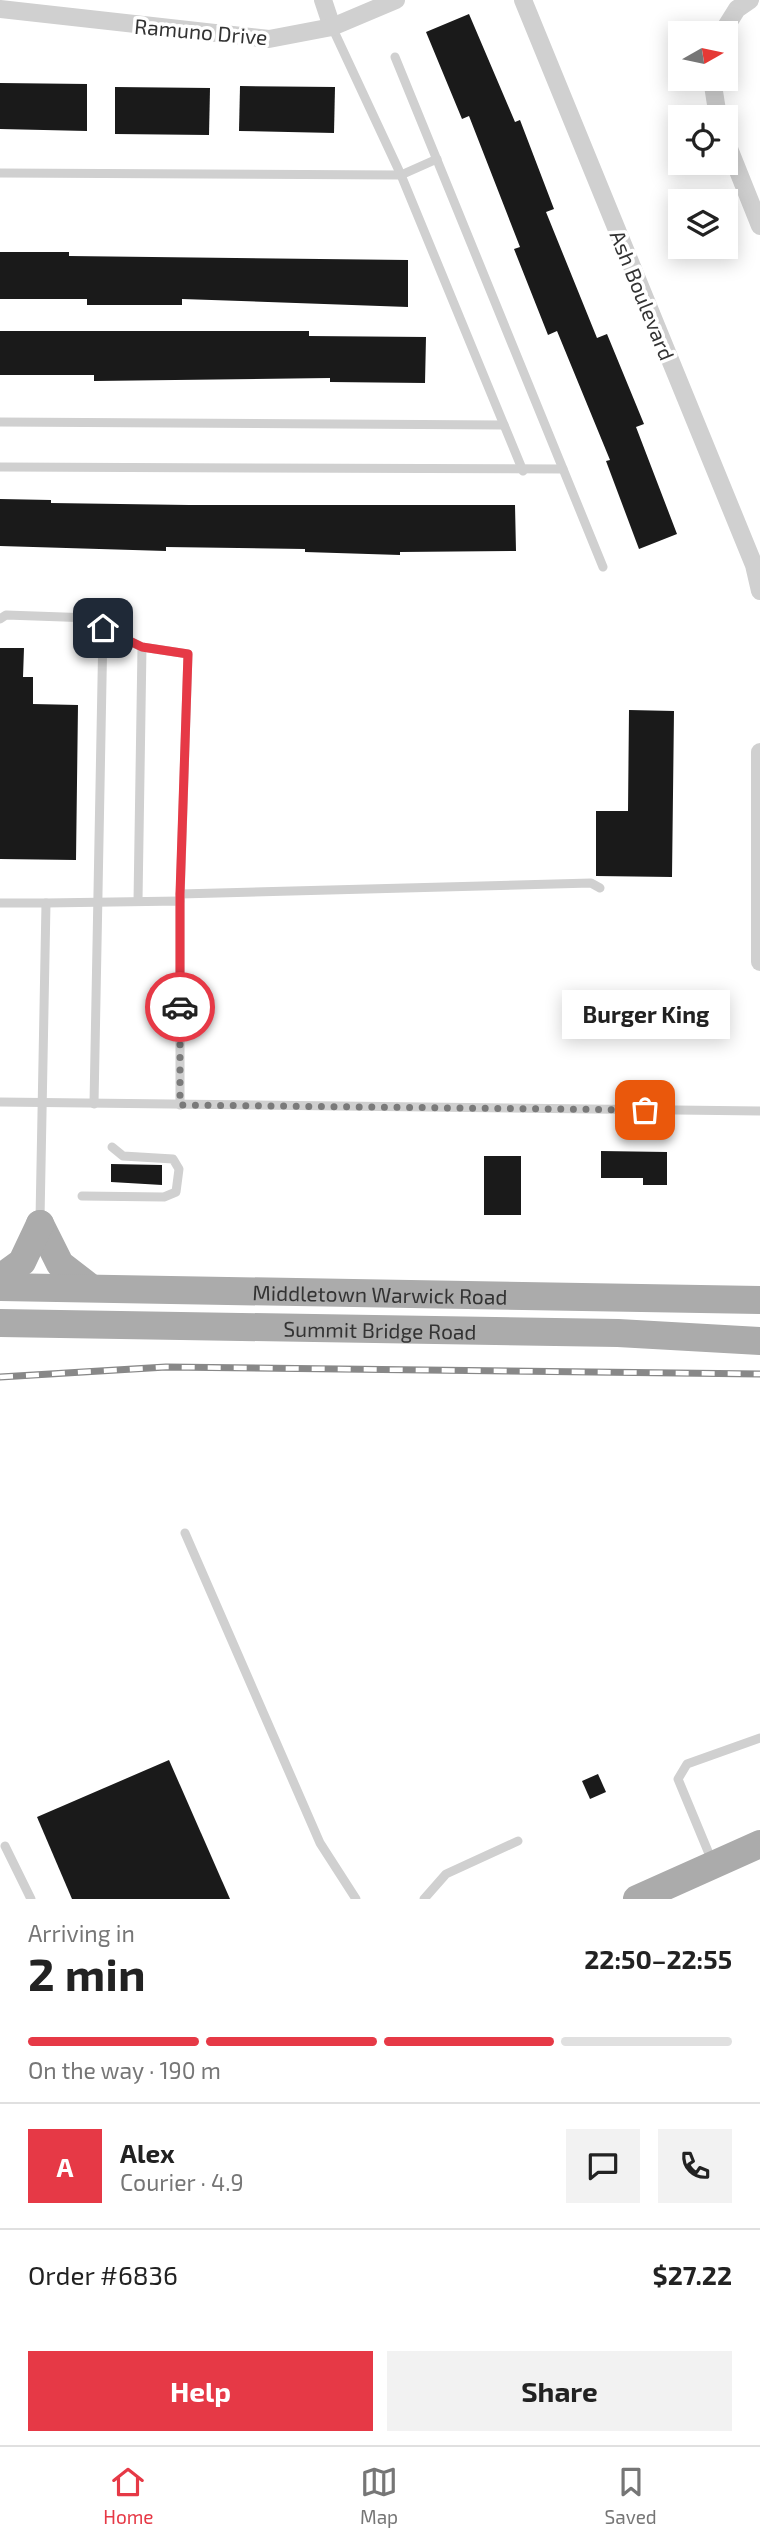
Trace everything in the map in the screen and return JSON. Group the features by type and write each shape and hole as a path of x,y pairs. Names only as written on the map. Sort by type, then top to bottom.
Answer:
{"main road":[{"path":"0,1278 22,1262 40,1224"},
{"path":"40,1224 60,1264 91,1289"},
{"name":"Middletown Warwick Road","path":"0,1287 760,1300"},
{"name":"Summit Bridge Road","path":"0,1323 618,1333 760,1341"},
{"path":"637,1899 760,1844"}],"street":[{"path":"323,0 332,27"},
{"name":"Ramuno Drive","path":"0,9 269,40 332,27 396,0"},
{"name":"Ash Boulevard","path":"523,0 754,565 760,591"},
{"path":"730,21 737,9 751,0"},
{"path":"738,171 760,226"},
{"path":"760,752 760,962"}],"lane":[{"path":"332,27 401,175 523,471"},
{"path":"396,57 603,567"},
{"path":"0,173 401,175 437,159"},
{"path":"0,422 504,425"},
{"path":"0,467 523,471 563,469"},
{"path":"0,619 6,615 92,618 103,628 142,647 188,654 180,897 180,1105"},
{"path":"94,1104 103,628"},
{"path":"138,901 142,647"},
{"path":"0,903 138,901 180,897 591,883 600,888"},
{"path":"40,1224 46,902"},
{"path":"0,1101 760,1111"},
{"path":"82,1196 164,1197 176,1192 179,1170 173,1159 123,1156 112,1147"},
{"path":"186,1533 320,1843 356,1899"},
{"path":"714,1864 678,1779 687,1764 760,1738"},
{"path":"424,1899 446,1874 518,1841"},
{"path":"5,1846 31,1899"}],"building":[{"path":"469,14 515,122 520,120 554,209 546,212 597,338 607,334 644,424 636,427 677,534 639,549 606,461 610,460 557,331 548,335 514,249 520,247 469,116 462,119 426,32"},
{"path":"0,83 87,84 87,131 0,129"},
{"path":"240,86 335,87 334,133 239,131"},
{"path":"115,87 210,88 209,135 115,134"},
{"path":"0,252 69,252 69,256 408,260 408,307 182,299 182,305 87,305 87,299 0,299"},
{"path":"0,331 309,331 309,336 426,337 425,383 330,382 330,378 94,381 94,375 0,375"},
{"path":"0,499 51,500 51,503 189,505 515,505 516,551 400,552 400,555 305,552 305,549 166,547 166,551 0,546"},
{"path":"0,648 24,648 23,677 33,677 33,704 78,705 76,860 0,859"},
{"path":"629,710 674,711 672,877 596,876 596,811 628,811"},
{"path":"601,1151 667,1152 667,1185 643,1185 643,1178 601,1178"},
{"path":"484,1156 521,1156 521,1215 484,1215"},
{"path":"111,1164 162,1165 162,1185 111,1182"},
{"path":"169,1760 230,1899 72,1899 37,1817"},
{"path":"598,1774 606,1792 590,1799 582,1781"}],"railway":[{"path":"0,1377 166,1367 760,1374"}],"way so far":[{"path":"180,1007 180,1105 645,1110"}],"place":[{"name":"Burger King","path":"645,1110"}],"route":[{"path":"103,628 142,647 188,654 180,894 180,1007"}]}
